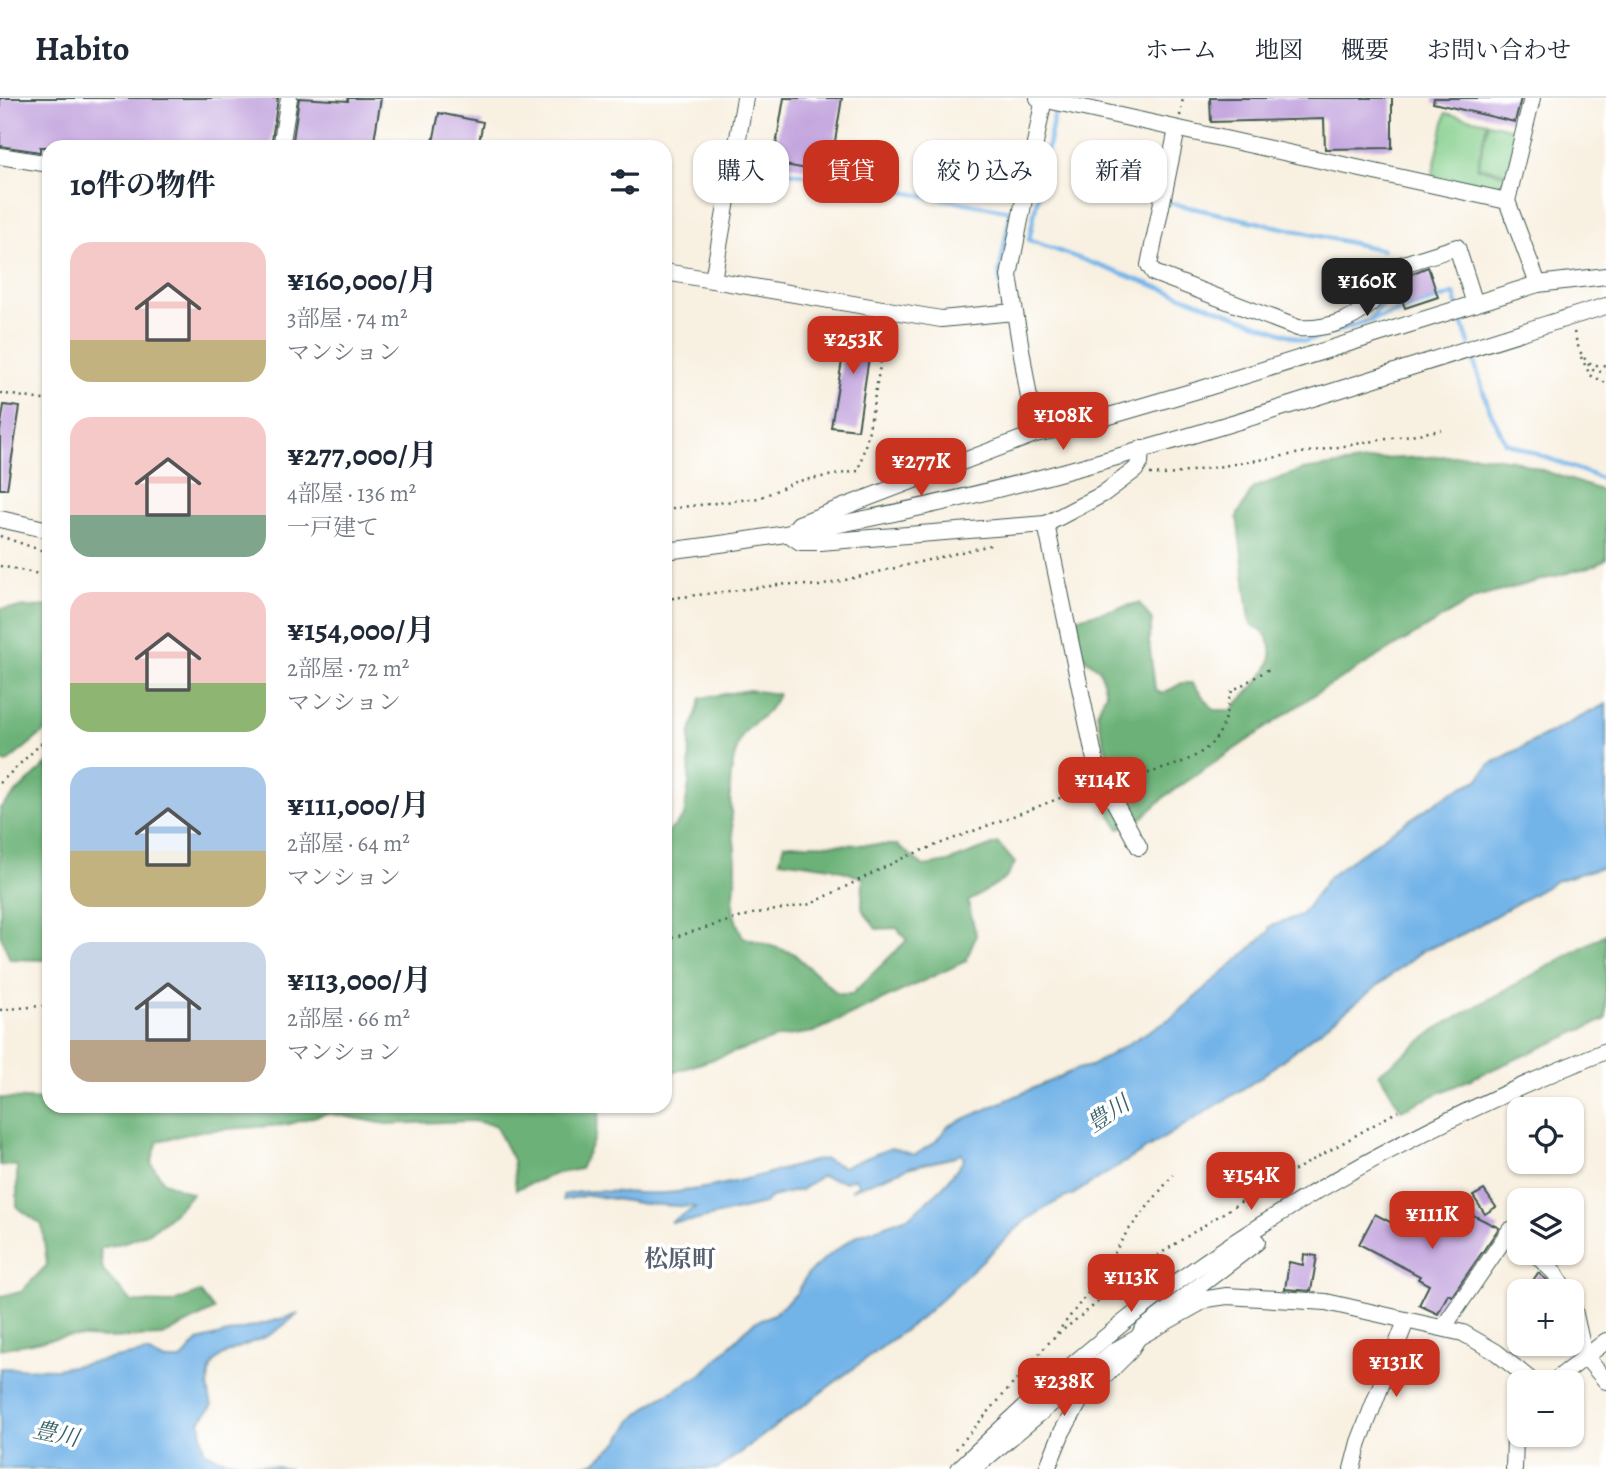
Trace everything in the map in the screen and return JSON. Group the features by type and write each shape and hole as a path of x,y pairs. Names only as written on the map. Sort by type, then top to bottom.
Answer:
{"street":[{"path":"282,140 289,98"},
{"path":"713,280 745,98"},
{"path":"1532,98 1507,201 1538,284"},
{"path":"1035,434 1009,276 1047,100 1507,201"},
{"path":"1177,129 1149,265 1154,273 1297,330 1311,329 1356,317 1378,295 1394,267 1457,247 1471,306"},
{"path":"0,156 42,163"},
{"path":"672,273 941,319 1014,312"},
{"path":"790,535 799,524 1035,434 1192,392 1294,355 1448,313 1538,284 1606,276"},
{"path":"672,550 790,535 1006,487 1141,449 1606,306"},
{"path":"1294,355 1297,330"},
{"path":"790,535 800,541 820,542 1046,524 1103,494 1135,470 1141,449"},
{"path":"0,519 42,527"},
{"path":"1046,524 1097,770 1139,847"},
{"path":"959,1469 1038,1393 1181,1279 1336,1179 1541,1077 1606,1051"},
{"path":"1047,1469 1062,1432 1080,1401 1139,1339 1144,1328 1156,1316 1272,1231 1285,1220 1290,1209"},
{"path":"1443,1328 1507,1234"},
{"path":"1547,1265 1558,1279"},
{"path":"973,1469 1114,1351 1207,1299 1227,1296 1326,1302 1443,1328 1480,1341 1517,1370"},
{"path":"1352,1469 1359,1442 1406,1321"},
{"path":"1606,1341 1584,1355 1606,1381"},
{"path":"1567,1370 1583,1356"},
{"path":"1514,1469 1515,1447"}],"path":[{"path":"672,508 759,498 798,481 858,471 868,435 890,311"},
{"path":"1570,317 1582,357 1593,370 1606,373"},
{"path":"1579,350 1590,375 1606,383"},
{"path":"1582,357 1590,363 1606,365"},
{"path":"0,393 42,400"},
{"path":"1135,470 1168,475 1441,430"},
{"path":"0,536 42,551"},
{"path":"672,598 787,584 820,586 1002,542"},
{"path":"0,566 42,575"},
{"path":"1106,786 1197,754 1216,738 1232,691 1269,668"},
{"path":"0,783 42,743"},
{"path":"672,938 752,914 811,904 905,857 1076,792 1097,770"},
{"path":"0,1010 42,1006"},
{"path":"1053,1338 1164,1252 1245,1199 1398,1111"},
{"path":"953,1453 1053,1338 1094,1285 1127,1232 1173,1175"}],"green space":[{"path":"1446,113 1487,122 1477,168 1508,175 1504,198 1431,181"},
{"path":"1488,123 1517,130 1508,173 1478,167"},
{"path":"1475,455 1513,460 1606,492 1606,559 1596,565 1476,598 1317,693 1167,795 1142,818 1119,829 1107,809 1112,774 1097,713 1106,693 1100,670 1086,659 1078,644 1077,618 1139,603 1152,620 1149,641 1155,689 1162,694 1182,683 1192,683 1214,710 1232,710 1262,677 1271,657 1271,647 1266,636 1250,622 1237,516 1253,488 1302,470 1381,459"},
{"path":"42,606 42,734 6,763 0,759 0,609"},
{"path":"749,690 778,694 769,710 744,733 735,755 730,787 736,865 734,915 743,937 793,953 838,994 852,994 907,940 897,928 876,929 862,909 863,878 831,867 780,860 785,844 897,845 924,866 948,862 998,843 1015,863 1006,878 968,902 976,935 966,961 814,1032 780,1037 672,1073 672,829 684,816 689,783 690,735 701,698"},
{"path":"42,769 42,960 10,959 0,934 0,808"},
{"path":"1606,934 1606,1019 1401,1110 1379,1073 1439,1027"},
{"path":"0,1098 42,1100 42,1113 327,1113 285,1125 201,1131 158,1141 151,1163 164,1182 192,1194 171,1216 152,1230 130,1241 100,1248 103,1271 132,1302 171,1303 200,1292 214,1310 163,1336 67,1336 0,1349 0,1296 21,1292 47,1265 42,1225 17,1207 17,1166 0,1165"},
{"path":"327,1113 600,1113 595,1137 580,1169 558,1173 516,1189 513,1160 495,1125 472,1121 386,1124"}],"water":[{"name":"豊川","path":"1606,704 1606,866 1558,880 1461,935 1422,951 1257,1080 1072,1195 1027,1219 921,1318 718,1469 575,1469 595,1462 619,1441 632,1420 658,1399 701,1375 753,1323 774,1314 796,1294 807,1275 824,1259 856,1236 910,1216 942,1188 964,1159 961,1153 951,1158 911,1167 851,1190 859,1184 854,1178 846,1182 821,1176 801,1190 771,1197 763,1204 693,1221 670,1222 696,1207 644,1204 589,1195 563,1200 563,1195 592,1191 661,1193 694,1190 818,1160 825,1159 843,1167 891,1148 915,1155 936,1141 948,1126 1077,1069 1091,1066 1174,1016 1269,932 1269,927 1301,915 1330,876 1389,833 1452,792 1478,780 1490,764"},
{"name":"豊川","path":"299,1314 271,1334 219,1358 209,1375 208,1389 212,1406 200,1421 204,1451 218,1458 290,1469 0,1469 0,1368 56,1369 147,1352 163,1360 181,1360 198,1341"}],"building":[{"path":"0,98 278,98 272,140 42,140 40,152 0,146"},
{"path":"299,98 348,101 348,98 381,98 374,140 293,140"},
{"path":"784,98 842,98 835,140 803,140 803,168 789,166 789,140 777,140"},
{"path":"1210,98 1392,98 1392,148 1325,149 1324,119 1211,122"},
{"path":"1434,98 1521,98 1515,122 1433,103"},
{"path":"439,113 483,122 479,140 433,140"},
{"path":"1428,267 1438,297 1405,308 1396,283 1398,279"},
{"path":"849,319 874,324 858,430 831,427"},
{"path":"4,405 20,407 7,489 0,489 0,431"},
{"path":"1484,1190 1496,1207 1485,1214 1473,1196"},
{"path":"1463,1210 1499,1228 1452,1296 1448,1294 1438,1314 1419,1305 1429,1285 1418,1279 1420,1276 1359,1244 1375,1214 1407,1231 1417,1212 1450,1228"},
{"path":"1304,1254 1317,1256 1311,1291 1285,1289 1289,1262 1303,1265"},
{"path":"1538,1273 1546,1279 1534,1279"}],"waterway":[{"path":"1056,106 1029,240 1305,341 1454,294 1469,344"},
{"path":"789,172 1011,211 999,273 1004,306"},
{"path":"1170,203 1383,250"},
{"path":"1371,320 1378,308 1396,293"},
{"path":"1471,352 1488,406 1505,442 1606,480"}],"district":[{"name":"松原町","path":"680,1259"}]}
